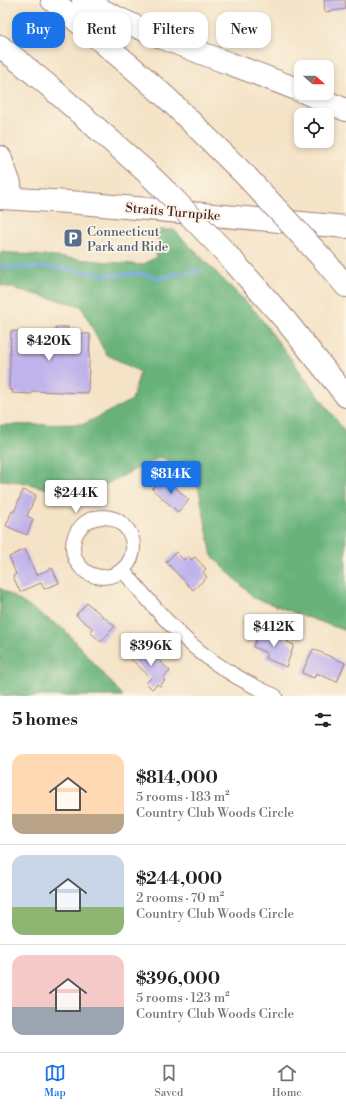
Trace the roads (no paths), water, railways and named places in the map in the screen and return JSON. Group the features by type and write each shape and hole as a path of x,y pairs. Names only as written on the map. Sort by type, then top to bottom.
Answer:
{"main road":[{"path":"52,0 154,87 247,177 346,286"},
{"path":"83,0 108,14 152,34 294,88"},
{"path":"0,46 49,86 175,200 225,252 286,321 346,396"},
{"path":"322,100 346,110"},
{"path":"0,157 9,180 5,198"},
{"name":"Straits Turnpike","path":"5,198 346,227"}],"street":[{"path":"98,517 108,517 117,520 125,526 130,534 133,548 129,563 122,570 114,575 104,577 94,576 82,568 79,564 75,555 74,545 76,536 81,527 88,521 98,517"},
{"path":"122,570 171,625 191,644 236,676 275,696"}],"waterway":[{"path":"0,266 8,268 48,267 105,275 145,274 158,279 174,274 202,271"}],"place":[{"name":"Connecticut Park and Ride","path":"73,238"}]}
